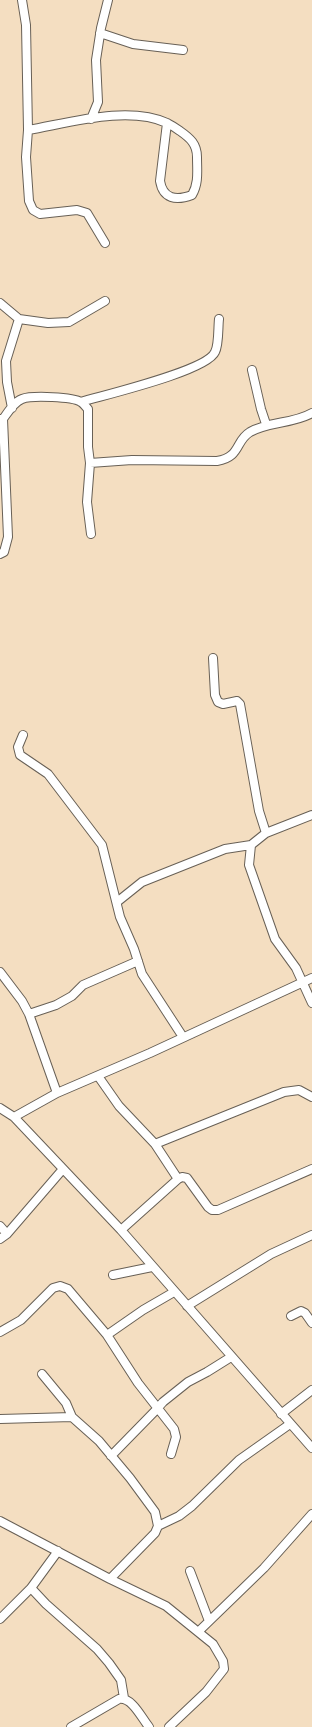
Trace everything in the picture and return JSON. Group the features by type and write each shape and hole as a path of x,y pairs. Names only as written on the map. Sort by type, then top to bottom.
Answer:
{"street":[{"path":"22,0 26,25 28,130 26,157 29,201 33,210 40,214 76,210 87,213 105,243"},
{"path":"91,119 98,102 96,60 100,33 108,0"},
{"path":"100,33 133,44 183,50"},
{"path":"28,130 91,119 127,115 146,117 167,123 189,137 197,150 197,187 192,196 183,198 168,196 162,190 160,181 167,123"},
{"path":"0,303 19,319 48,323 70,322 105,301"},
{"path":"12,408 7,382 6,361 19,319"},
{"path":"0,554 4,552 8,537 2,419 12,408 21,399 27,397 52,398 81,402 188,371 212,358 216,352 219,319"},
{"path":"252,370 266,424"},
{"path":"81,402 88,409 88,447 90,463 88,502 91,534"},
{"path":"90,463 132,460 224,460 236,451 247,434 266,424 299,419 312,413"},
{"path":"213,658 215,695 218,702 223,704 237,701 240,704 259,811 266,833"},
{"path":"23,735 18,747 20,755 48,774 102,845 120,917 142,974 183,1037"},
{"path":"117,902 142,882 225,849 251,845 266,833 312,815"},
{"path":"251,845 249,865 272,933 296,968 312,1003"},
{"path":"29,1014 56,1005 72,996 83,985 138,961"},
{"path":"0,972 22,1001 29,1014 56,1094"},
{"path":"14,1117 56,1094 183,1037 264,998 312,978"},
{"path":"98,1076 119,1106 155,1144 178,1179"},
{"path":"155,1144 284,1092 299,1090 312,1097"},
{"path":"0,1108 14,1117 121,1230 312,1448"},
{"path":"0,1226 4,1236 63,1169"},
{"path":"121,1230 182,1177 187,1178 208,1207 212,1210 218,1210 312,1169"},
{"path":"187,1306 271,1254 312,1235"},
{"path":"113,1275 152,1267"},
{"path":"0,1332 21,1320 53,1288 60,1286 68,1288 107,1335 138,1383 174,1429 176,1437 171,1454"},
{"path":"107,1335 143,1310 174,1292"},
{"path":"291,1316 301,1311 305,1313 312,1322"},
{"path":"111,1456 162,1402 188,1382 231,1357"},
{"path":"42,1374 66,1403 72,1417 99,1441 155,1512 158,1526 155,1533 110,1579"},
{"path":"281,1414 312,1390"},
{"path":"0,1419 72,1417"},
{"path":"158,1526 179,1516 192,1506 239,1460 290,1424"},
{"path":"199,1631 264,1568 312,1514"},
{"path":"0,1521 110,1579 166,1606 199,1631 217,1649 223,1661 224,1669 206,1692 169,1727"},
{"path":"0,1618 31,1588 58,1551"},
{"path":"190,1571 209,1621"},
{"path":"31,1588 46,1604 97,1648 121,1680 124,1698"},
{"path":"71,1727 118,1699 124,1698 129,1701 149,1727"}]}
